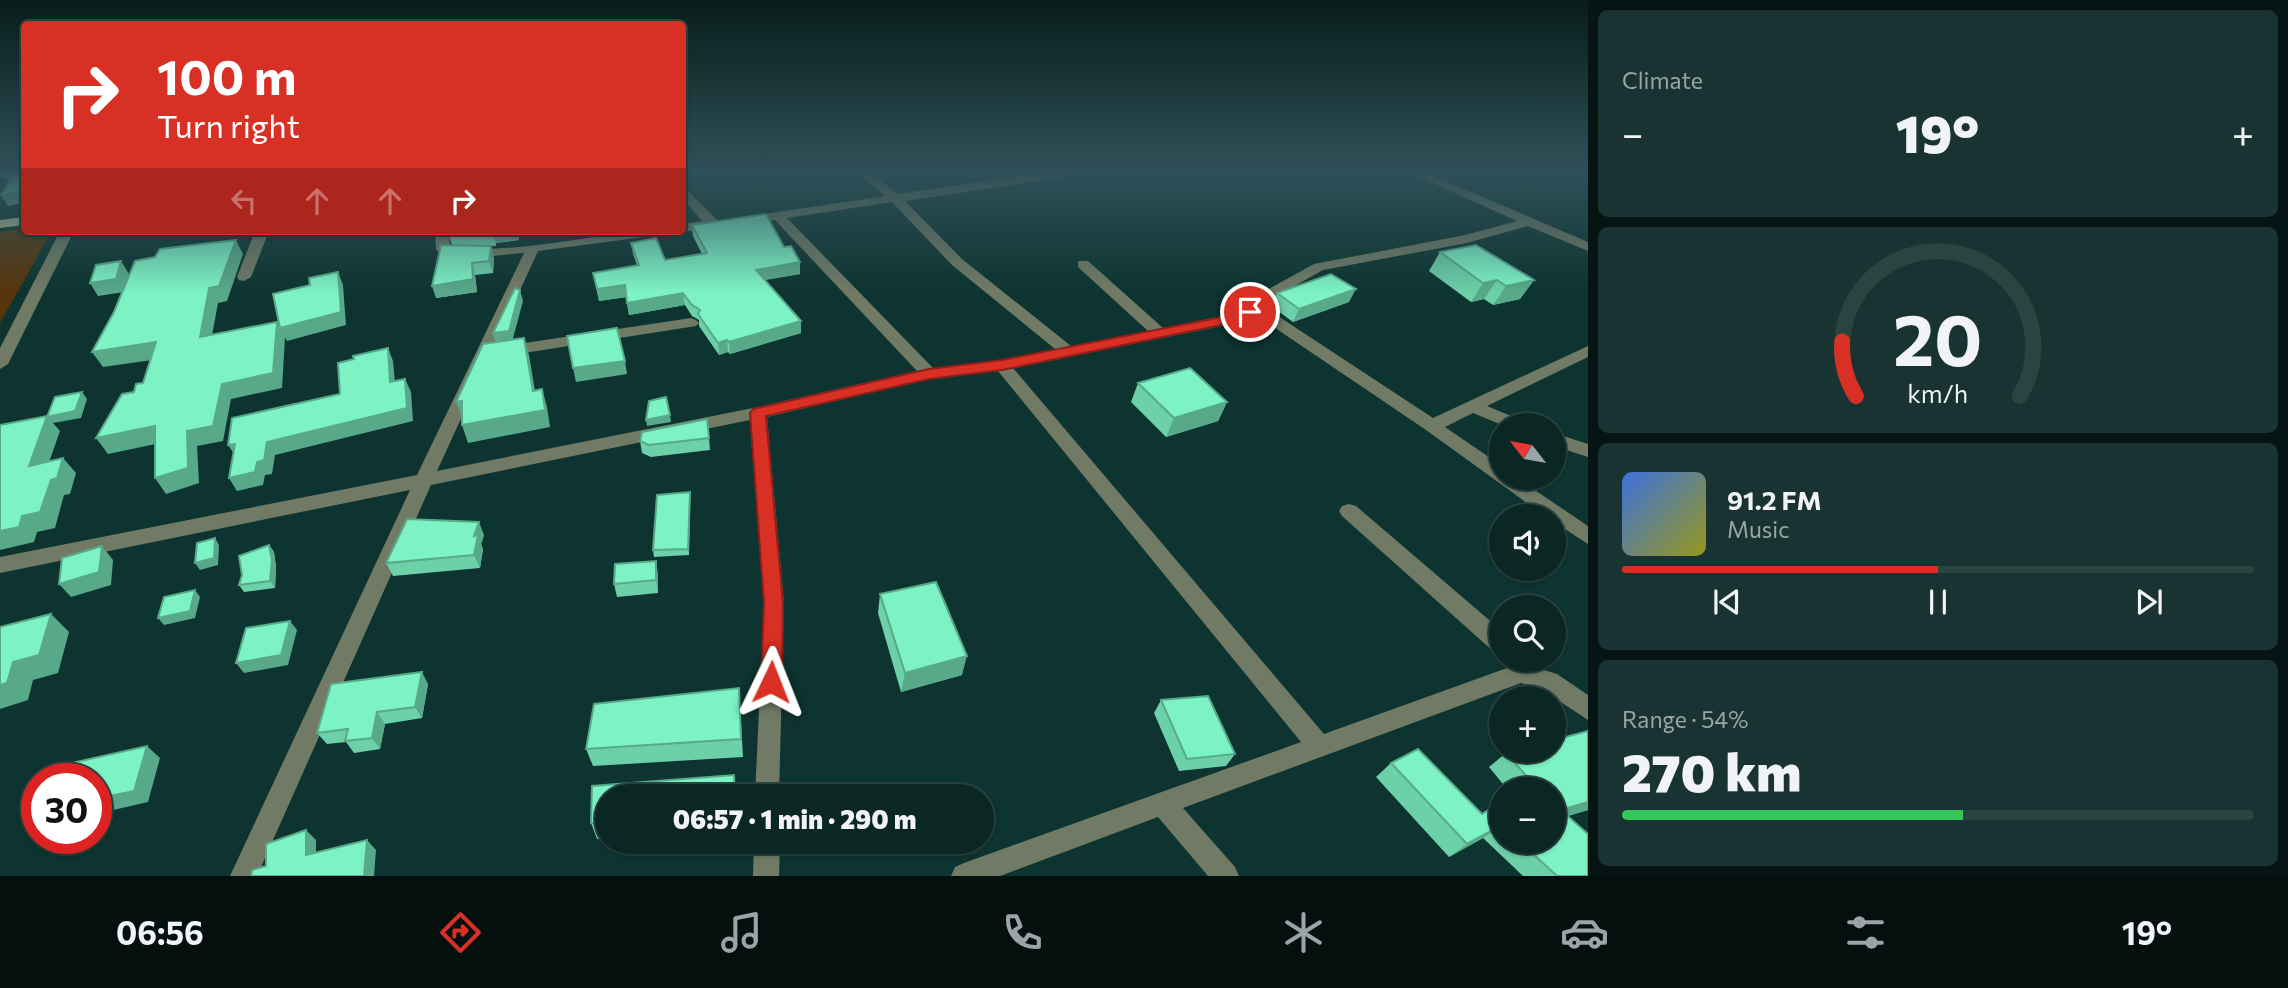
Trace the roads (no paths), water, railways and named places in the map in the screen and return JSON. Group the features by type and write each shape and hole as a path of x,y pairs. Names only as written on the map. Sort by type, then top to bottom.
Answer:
{"main road":[{"path":"0,217 21,214"},
{"path":"0,224 21,221"}],"street":[{"path":"701,212 711,224"},
{"path":"686,227 812,212"},
{"path":"908,212 957,262 1067,351"},
{"path":"1509,212 1588,247"},
{"path":"779,217 929,374"},
{"path":"0,565 758,413 929,374 1002,365 1231,319 1256,309 1270,295 1295,278 1318,267 1468,239 1531,221"},
{"path":"0,364 65,235"},
{"path":"244,277 260,235"},
{"path":"442,235 443,250 454,253 533,248 629,235"},
{"path":"243,876 481,355 533,248"},
{"path":"1083,264 1159,333"},
{"path":"1256,309 1489,467"},
{"path":"481,355 691,323"},
{"path":"1432,426 1588,351"},
{"path":"1570,361 1588,370"},
{"path":"1002,365 1319,746"},
{"path":"1473,407 1489,414"},
{"path":"758,413 774,603 767,784"},
{"path":"1566,443 1588,451"},
{"path":"1522,490 1588,536"},
{"path":"1349,511 1489,634"},
{"path":"964,876 1522,672"},
{"path":"1535,672 1554,682 1588,709"},
{"path":"1162,803 1226,876"},
{"path":"766,876 767,854"}]}
